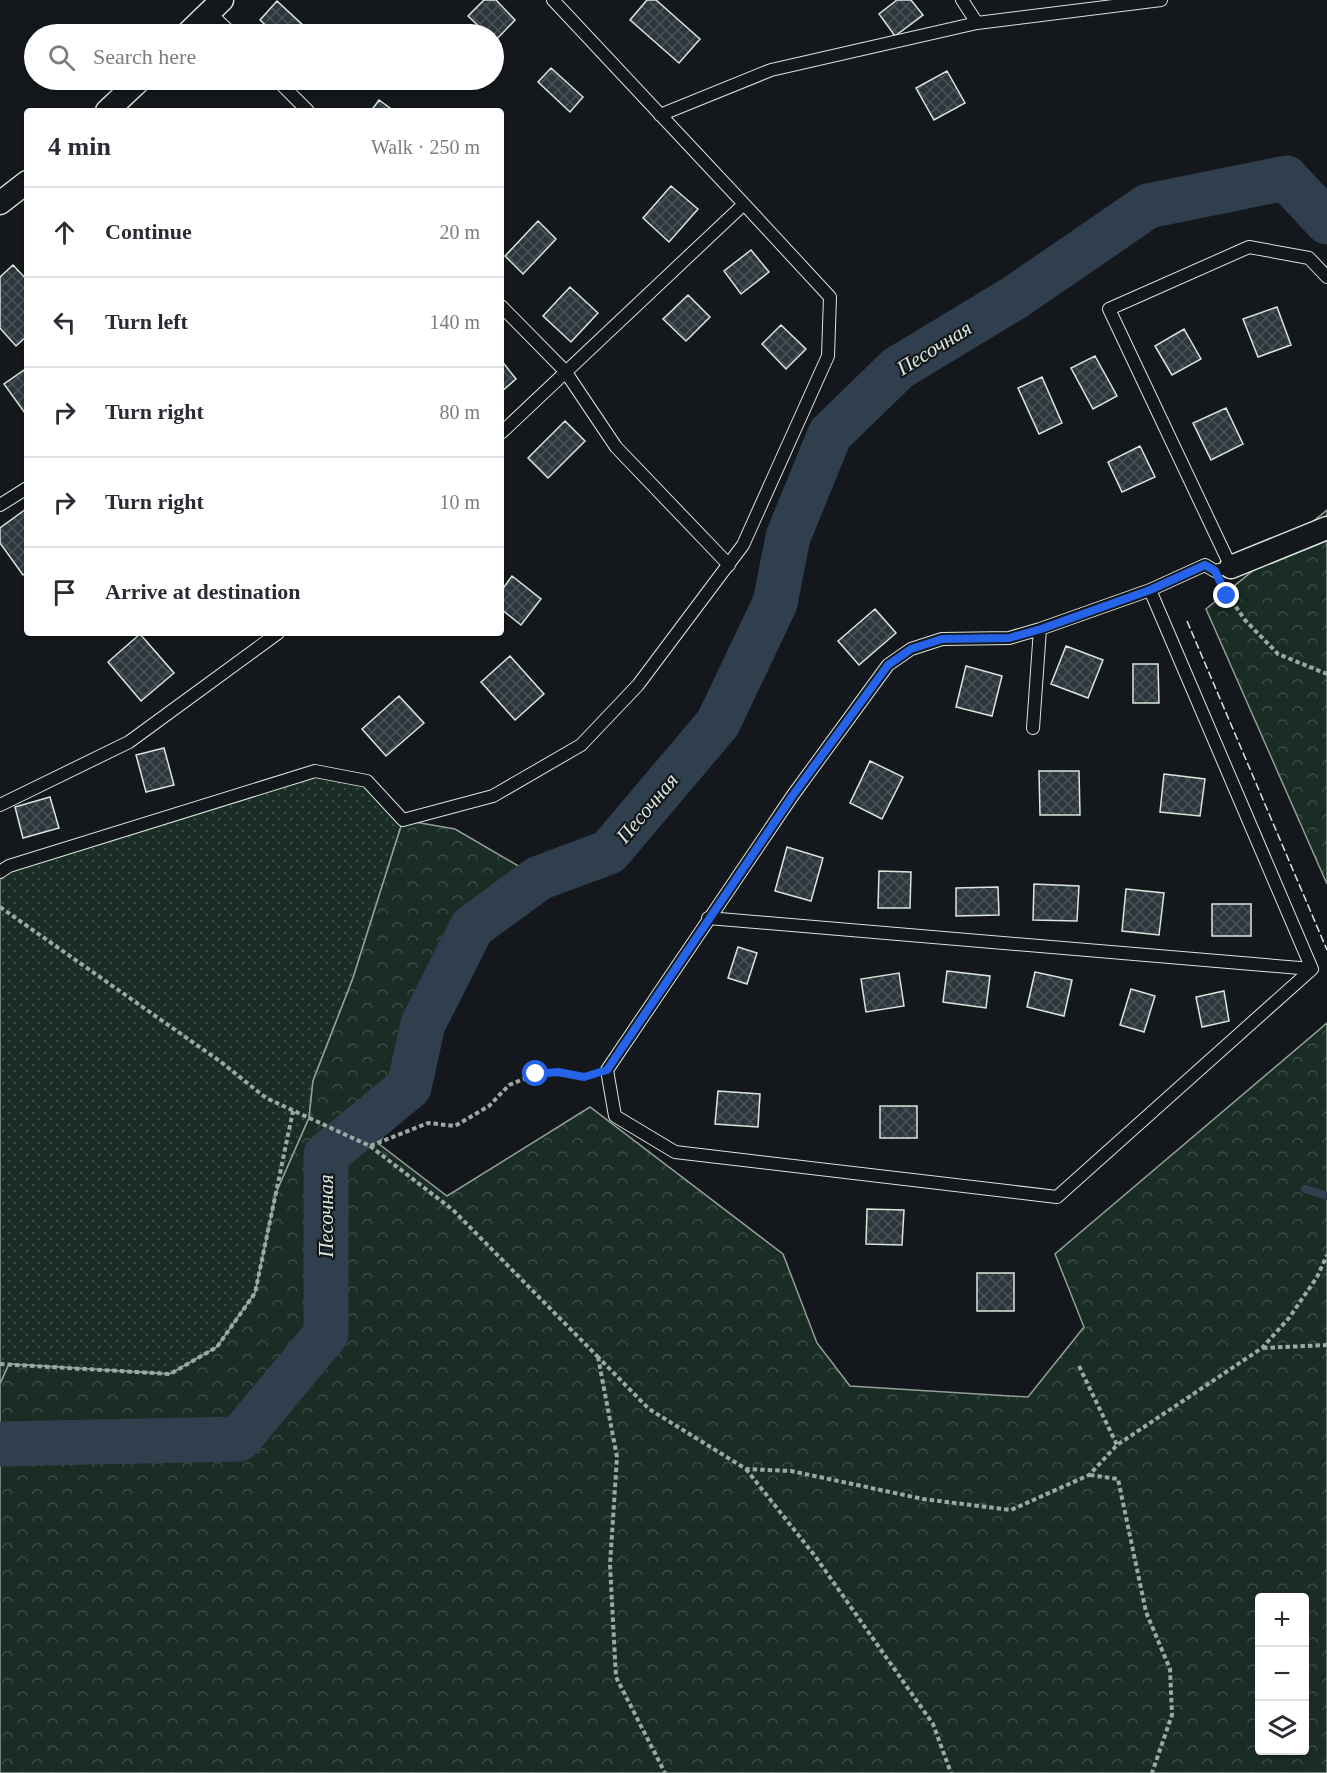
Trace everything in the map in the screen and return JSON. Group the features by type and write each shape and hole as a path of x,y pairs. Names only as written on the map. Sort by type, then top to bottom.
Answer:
{"street":[{"path":"197,24 216,6"},
{"path":"110,108 129,90"},
{"path":"0,203 24,184"},
{"path":"1223,569 1327,528"}],"lane":[{"path":"0,872 21,863 315,771 367,781 403,820 493,796 581,746 638,685 743,545 828,356 830,297 553,0"},
{"path":"962,0 977,23"},
{"path":"660,115 771,70 977,23 1161,0"},
{"path":"216,6 226,24"},
{"path":"287,90 305,108"},
{"path":"504,430 744,204"},
{"path":"1223,569 1109,309 1249,247 1309,258 1327,277"},
{"path":"504,309 565,371 616,447 729,565"},
{"path":"0,505 24,490"},
{"path":"1223,569 1205,565 1150,590 1009,638 942,639 911,649 888,665 800,785 607,1070 615,1116 675,1152 1057,1197 1311,969"},
{"path":"1150,590 1311,969"},
{"path":"1033,728 1041,629"},
{"path":"0,805 129,742 274,636"},
{"path":"708,918 1311,969"}],"path":[{"path":"1223,569 1227,596 1245,620 1278,654 1327,674"},
{"path":"0,907 222,1062 266,1098 370,1146 453,1210 649,1409 746,1468 815,1556 933,1724 951,1773"},
{"path":"370,1146 428,1123 455,1126 489,1106 509,1085 536,1074 558,1072 584,1077 607,1070"},
{"path":"0,1364 170,1374 217,1347 255,1293 293,1111"},
{"path":"746,1468 791,1470 923,1499 1011,1510 1089,1475 1117,1445 1262,1348 1289,1318 1317,1277 1327,1256"},
{"path":"1262,1348 1327,1346"},
{"path":"597,1356 617,1457 610,1565 616,1677 664,1773"},
{"path":"1079,1366 1117,1445"},
{"path":"1089,1475 1118,1479 1146,1612 1170,1669 1172,1716 1152,1773"}],"green space":[{"path":"1327,510 1327,884 1206,609"},
{"path":"315,771 367,781 403,820 353,978 313,1081 309,1118 276,1193 255,1293 217,1347 170,1374 9,1364 0,1384 0,872"},
{"path":"403,820 455,829 539,878 471,927 423,1024 409,1087 379,1144 447,1196 590,1107 783,1254 817,1343 850,1386 1028,1397 1084,1327 1055,1254 1327,1023 1327,1773 0,1773 0,1384 9,1364 170,1374 217,1347 255,1293 276,1193 309,1118 313,1081 353,978"}],"building":[{"path":"484,0 496,0 515,20 504,32 504,24 476,24 468,16"},
{"path":"647,0 656,0 700,39 679,63 630,20"},
{"path":"897,0 911,0 923,15 895,36 879,14"},
{"path":"277,1 302,24 264,24 260,20"},
{"path":"551,68 583,97 570,112 538,82"},
{"path":"947,71 965,103 934,120 916,88"},
{"path":"379,100 390,108 373,108"},
{"path":"671,186 698,209 669,242 643,218"},
{"path":"538,221 556,239 523,274 505,256"},
{"path":"751,250 769,272 741,294 724,271"},
{"path":"13,265 24,277 24,339 16,346 0,328 0,277"},
{"path":"570,287 598,313 571,342 543,316"},
{"path":"688,295 710,317 686,341 663,319"},
{"path":"1277,307 1291,345 1258,357 1243,319"},
{"path":"781,325 806,349 786,369 762,344"},
{"path":"1184,329 1201,359 1172,375 1155,346"},
{"path":"1095,356 1117,396 1093,409 1071,368"},
{"path":"504,364 516,379 504,389"},
{"path":"24,370 24,412 4,384"},
{"path":"1042,377 1062,423 1039,434 1018,388"},
{"path":"1226,408 1243,444 1211,460 1193,423"},
{"path":"565,421 585,441 548,478 528,458"},
{"path":"1140,446 1155,477 1122,492 1108,462"},
{"path":"24,510 23,575 0,543 0,528"},
{"path":"512,576 541,599 521,625 504,611 504,587"},
{"path":"875,609 896,633 859,665 838,641"},
{"path":"138,636 142,636 174,673 141,701 108,662"},
{"path":"1066,646 1103,660 1088,698 1051,684"},
{"path":"510,656 544,694 515,720 481,682"},
{"path":"1133,664 1158,664 1159,703 1133,703"},
{"path":"966,666 1002,676 992,716 956,707"},
{"path":"399,696 424,723 386,756 362,729"},
{"path":"164,748 174,785 146,792 136,755"},
{"path":"870,761 903,777 882,819 850,803"},
{"path":"1039,771 1079,771 1080,815 1040,815"},
{"path":"1164,774 1205,779 1200,816 1160,812"},
{"path":"50,797 59,828 23,838 15,807"},
{"path":"787,847 823,858 811,901 775,891"},
{"path":"879,871 911,872 910,908 878,908"},
{"path":"1034,884 1079,886 1077,921 1033,920"},
{"path":"998,887 999,915 956,916 956,888"},
{"path":"1126,889 1164,893 1159,935 1122,931"},
{"path":"1212,904 1251,904 1251,936 1212,936"},
{"path":"738,947 757,953 747,984 728,978"},
{"path":"947,971 990,976 986,1008 943,1002"},
{"path":"1035,972 1072,980 1064,1016 1027,1007"},
{"path":"899,973 904,1006 866,1012 861,979"},
{"path":"1131,989 1155,996 1144,1032 1120,1025"},
{"path":"1224,991 1229,1021 1202,1027 1196,997"},
{"path":"718,1091 760,1094 758,1127 715,1124"},
{"path":"880,1106 917,1106 917,1138 880,1138"},
{"path":"867,1209 904,1210 902,1245 866,1244"},
{"path":"977,1273 1014,1273 1014,1311 977,1311"}],"waterway":[{"name":"Песочная","path":"0,1444 239,1439 326,1334 326,1155 409,1087 423,1024 472,927 539,878 609,852 718,723 775,603 788,537 830,434 898,368 1014,298 1148,206 1286,178 1327,222"},
{"path":"1305,1189 1327,1196"}],"fence":[{"path":"1187,621 1327,950"}],"route":[{"path":"536,1074 558,1072 584,1077 607,1070 708,918 868,690 888,665 911,649 942,639 1009,638 1041,629 1150,590 1205,565 1215,571 1227,596"}]}
